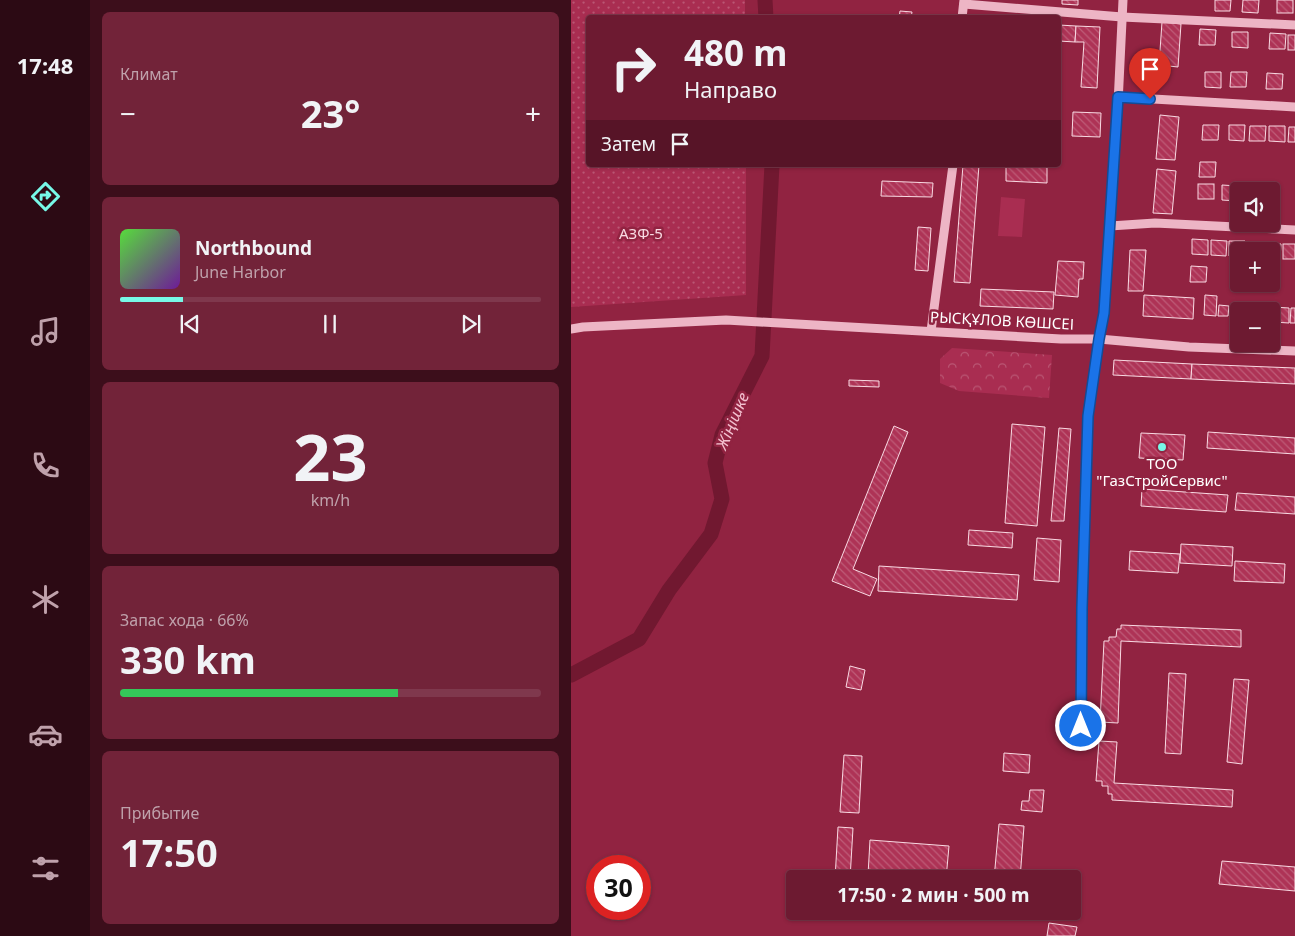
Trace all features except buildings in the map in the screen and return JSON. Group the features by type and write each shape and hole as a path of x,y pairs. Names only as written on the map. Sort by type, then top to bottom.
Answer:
{"street":[{"path":"1081,726 1082,608 1088,416 1104,313 1123,0"},
{"path":"962,15 964,2 1121,17 1295,25"},
{"path":"1118,97 1295,107"},
{"path":"931,332 953,167"},
{"path":"1110,226 1155,223 1295,230"},
{"name":"РЫСҚҰЛОВ КӨШСЕІ","path":"571,329 726,320 1061,339 1099,339 1189,347 1295,351"}],"green space":[{"name":"АЗФ-5","path":"571,0 745,0 745,15 586,15 586,167 746,167 746,295 571,307"},
{"path":"1001,197 1025,199 1022,237 998,236"},
{"path":"952,348 1052,355 1049,398 959,391 940,383 940,359"}],"waterway":[{"name":"Жіңішке","path":"765,0 766,15"},
{"name":"Жіңішке","path":"571,675 639,639 669,590 711,534 722,499 715,463 722,435 762,356 772,167"}],"place":[{"name":"ТОО \"ГазСтройСервис\"","path":"1162,447"}],"route":[{"path":"1081,726 1082,608 1088,416 1104,313 1118,97 1150,99"}]}
